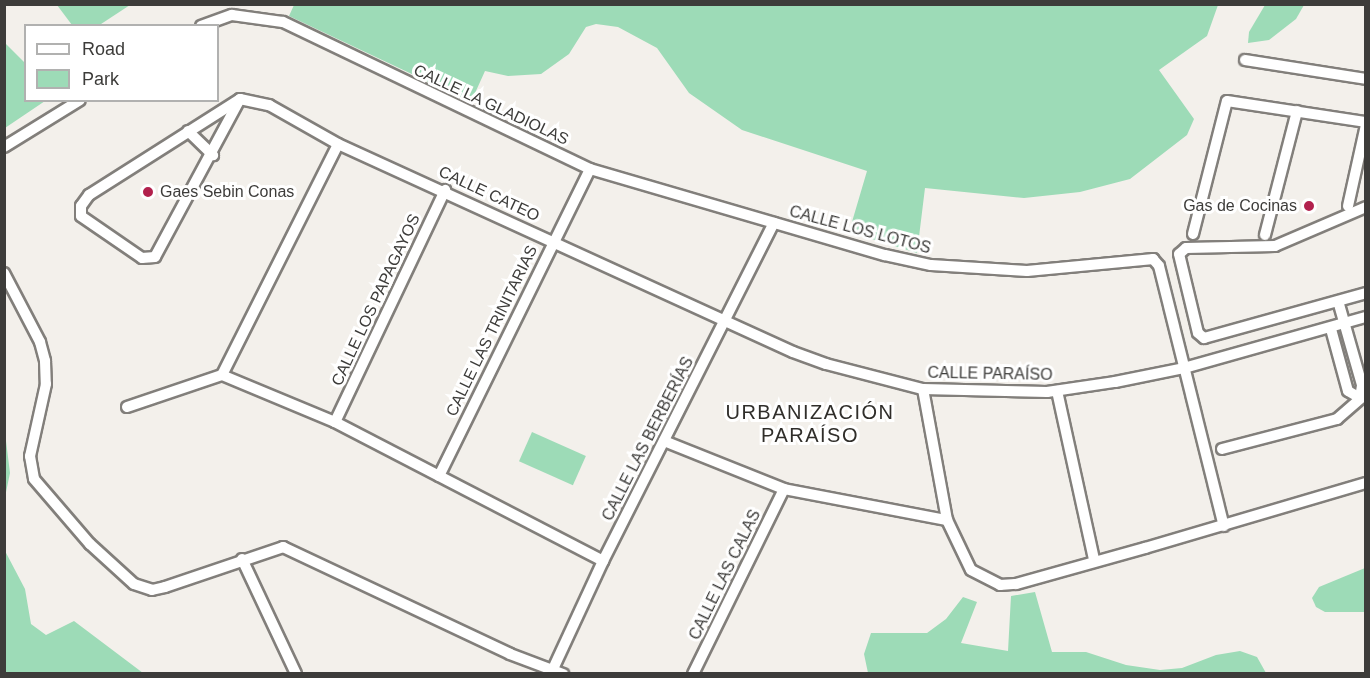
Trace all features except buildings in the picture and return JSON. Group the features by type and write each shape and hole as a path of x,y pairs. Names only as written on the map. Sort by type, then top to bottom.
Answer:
{"street":[{"name":"CALLE LA GLADIOLAS","path":"207,24 232,15 283,22 590,169 774,223"},
{"path":"1245,60 1365,79"},
{"path":"240,99 213,155 160,252 151,259 88,225 81,216 81,206 89,195 240,99"},
{"name":"CALLE CATEO","path":"240,99 269,105 338,144 445,190 724,321"},
{"path":"1193,234 1227,101 1365,123 1348,206"},
{"path":"4,147 77,102"},
{"path":"1265,235 1297,111"},
{"path":"188,131 213,155"},
{"path":"222,375 338,144"},
{"name":"CALLE LAS TRINITARIAS","path":"439,476 553,240 590,169"},
{"name":"CALLE LOS PAPAGAYOS","path":"334,422 445,190"},
{"path":"1365,207 1275,246 1186,248 1179,254 1198,333 1204,338 1365,293"},
{"name":"CALLE LOS LOTOS","path":"774,223 931,266 1027,271 1153,259 1159,266 1184,368"},
{"name":"CALLE LAS BERBERÍAS","path":"558,672 603,561 774,223"},
{"path":"4,273 40,342 45,362 46,384 30,456 34,479 90,544 134,584 152,590 268,549 292,550 558,672"},
{"path":"1338,301 1363,396"},
{"name":"CALLE PARAÍSO","path":"724,321 826,364 923,389 1057,391 1184,368 1331,329 1365,317"},
{"path":"1331,329 1348,391 1363,396"},
{"path":"1184,368 1224,526"},
{"path":"128,407 222,375 334,422 603,561"},
{"path":"1345,383 1360,378"},
{"path":"923,389 947,520 971,570 1000,585 1016,584 1094,560 1224,526 1365,483"},
{"path":"1057,391 1094,560"},
{"path":"1222,449 1337,419 1363,396"},
{"path":"664,441 784,489 947,520"},
{"name":"CALLE LAS CALAS","path":"693,674 784,489"},
{"path":"242,559 296,674"}],"green space":[{"path":"294,4 1218,5 1207,36 1159,70 1194,119 1187,135 1130,179 1080,192 1024,198 925,188 917,253 849,232 867,171 742,130 689,93 657,48 618,27 596,24 586,27 569,54 541,74 508,76 485,71 471,102 289,16"},
{"path":"57,5 130,5 101,24 71,24"},
{"path":"1265,5 1304,5 1296,19 1269,40 1248,43 1249,32"},
{"path":"5,43 24,62 24,102 44,102 5,128"},
{"path":"532,432 586,456 573,485 519,461"},
{"path":"5,433 10,473 4,497"},
{"path":"4,549 25,589 31,624 46,635 74,621 143,673 5,673"},
{"path":"1365,568 1365,612 1325,612 1316,607 1312,598 1319,587"},
{"path":"1035,592 1052,652 1086,652 1126,665 1160,670 1182,668 1216,655 1240,651 1257,657 1266,673 868,673 864,654 871,633 927,633 946,619 963,597 977,602 961,643 1008,651 1011,596"}],"place":[{"name":"Gaes Sebin Conas","path":"148,192"},
{"name":"Gas de Cocinas","path":"1309,206"}],"district":[{"name":"URBANIZACIÓN PARAÍSO","path":"810,424"}]}
